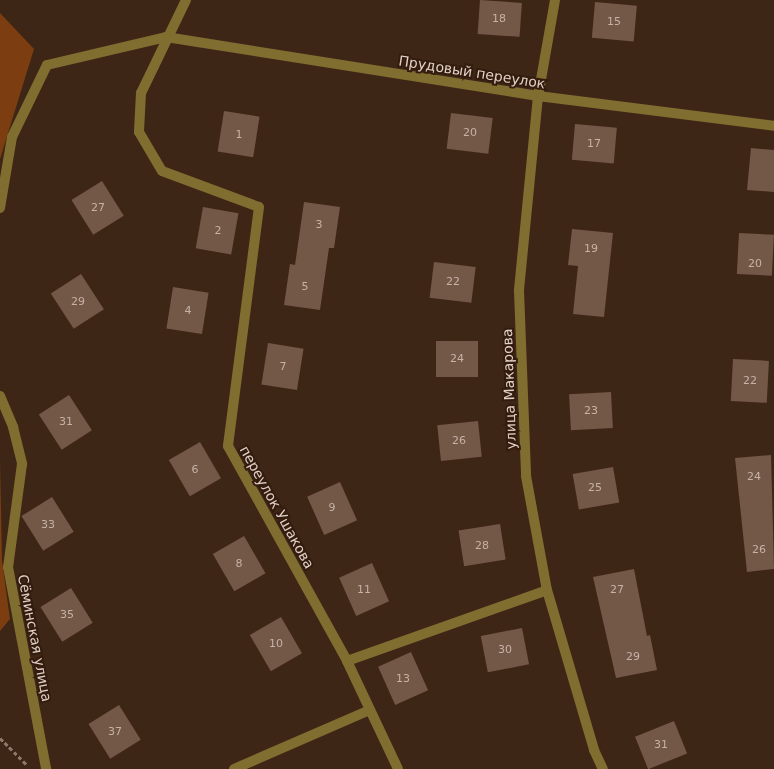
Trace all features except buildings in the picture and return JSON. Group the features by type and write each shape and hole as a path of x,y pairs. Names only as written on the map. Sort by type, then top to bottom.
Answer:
{"lane":[{"path":"0,208 12,137 47,65 166,37 186,0"},
{"name":"улица Макарова","path":"555,0 538,96 519,291 526,476 548,590 594,750 603,769"},
{"name":"Прудовый переулок","path":"166,37 538,96 774,126"},
{"name":"переулок Ушакова","path":"166,37 141,93 139,132 162,171 259,207 228,446 347,662 398,769"},
{"name":"Сёминская улица","path":"0,396 13,427 22,464 8,567 46,769"},
{"path":"347,662 548,590"},
{"path":"234,769 370,710"}],"path":[{"path":"0,738 32,769"}],"shaded area":[{"path":"0,13 34,49 0,159"},
{"path":"0,460 2,561 10,619 0,631"}]}
